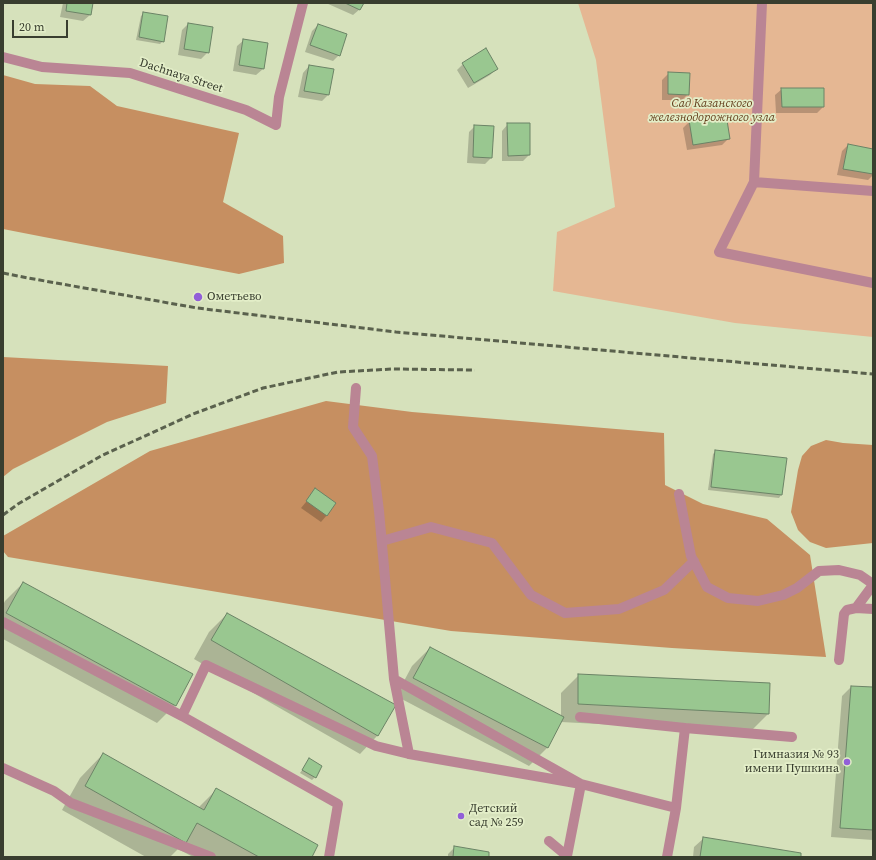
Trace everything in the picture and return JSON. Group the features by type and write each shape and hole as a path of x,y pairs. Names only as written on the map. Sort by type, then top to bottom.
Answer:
{"street":[{"name":"Dachnaya Street","path":"3,57 42,67 130,73 246,110 276,125 279,97 303,3"},
{"path":"762,3 754,182 719,252 873,283"},
{"path":"754,182 873,191"},
{"path":"356,388 353,427 372,456 382,541 394,679 409,754"},
{"path":"679,494 691,556 707,587 728,598 758,601 783,594 797,588 819,571 846,571 860,574 873,585 856,608"},
{"path":"382,541 431,527 492,543 531,595 565,613 619,609 664,590 694,561"},
{"path":"839,660 844,614 847,610 856,608 873,609"},
{"path":"3,622 182,716 338,804 329,857"},
{"path":"182,716 206,664 376,746 409,754 581,784 676,808"},
{"path":"394,679 581,784"},
{"path":"580,718 792,737"},
{"path":"667,857 676,808 685,728"},
{"path":"3,768 54,791 71,804 210,857"},
{"path":"549,841 567,856 581,784"}],"green space":[{"name":"Сад Казанского железнодорожного узла","path":"578,3 873,3 873,337 735,323 553,291 557,232 615,207 596,60"}],"shaded area":[{"path":"3,75 35,84 90,86 117,106 239,133 223,202 283,236 284,263 239,274 3,229"},
{"path":"3,357 168,366 166,403 107,422 13,469 3,477"},
{"path":"326,401 412,412 664,433 665,485 703,504 767,519 810,555 826,657 672,648 451,631 8,557 3,551 3,536 150,451"},
{"path":"826,440 873,445 873,543 826,548 810,542 798,530 791,512 798,470 802,456 811,446"}],"building":[{"path":"67,3 93,3 91,15 66,11"},
{"path":"345,3 364,3 360,10"},
{"path":"143,12 168,16 164,42 139,37"},
{"path":"188,23 213,27 209,53 184,49"},
{"path":"318,24 347,34 340,56 310,45"},
{"path":"243,39 268,43 264,69 239,65"},
{"path":"486,48 498,69 474,83 462,63"},
{"path":"309,65 334,69 329,95 304,91"},
{"path":"668,72 690,73 689,95 668,94"},
{"path":"781,88 824,88 824,107 782,107"},
{"path":"726,114 730,139 693,145 689,120"},
{"path":"507,123 530,123 530,155 508,156"},
{"path":"474,125 494,126 492,158 473,157"},
{"path":"848,144 873,149 873,174 843,169"},
{"path":"715,450 787,458 782,495 711,487"},
{"path":"315,488 336,503 327,516 306,501"},
{"path":"23,582 193,674 176,706 6,613"},
{"path":"227,613 396,705 378,736 211,640"},
{"path":"430,647 564,717 548,748 413,678"},
{"path":"578,674 770,683 769,714 578,704"},
{"path":"851,686 873,687 873,830 840,828"},
{"path":"103,753 204,810 216,788 318,845 312,857 259,857 197,823 186,843 85,786"},
{"path":"309,758 322,766 316,778 302,770"},
{"path":"703,837 801,853 801,857 700,857"},
{"path":"454,846 489,852 489,857 453,857"}],"railway":[{"path":"3,273 197,308 396,332 873,374"},
{"path":"3,515 18,504 101,456 193,414 263,388 338,372 393,369 475,370"}],"place":[{"name":"Ометьево","path":"198,297"},
{"name":"Гимназия № 93 имени Пушкина","path":"847,762"},
{"name":"Детский сад № 259","path":"461,816"}]}
